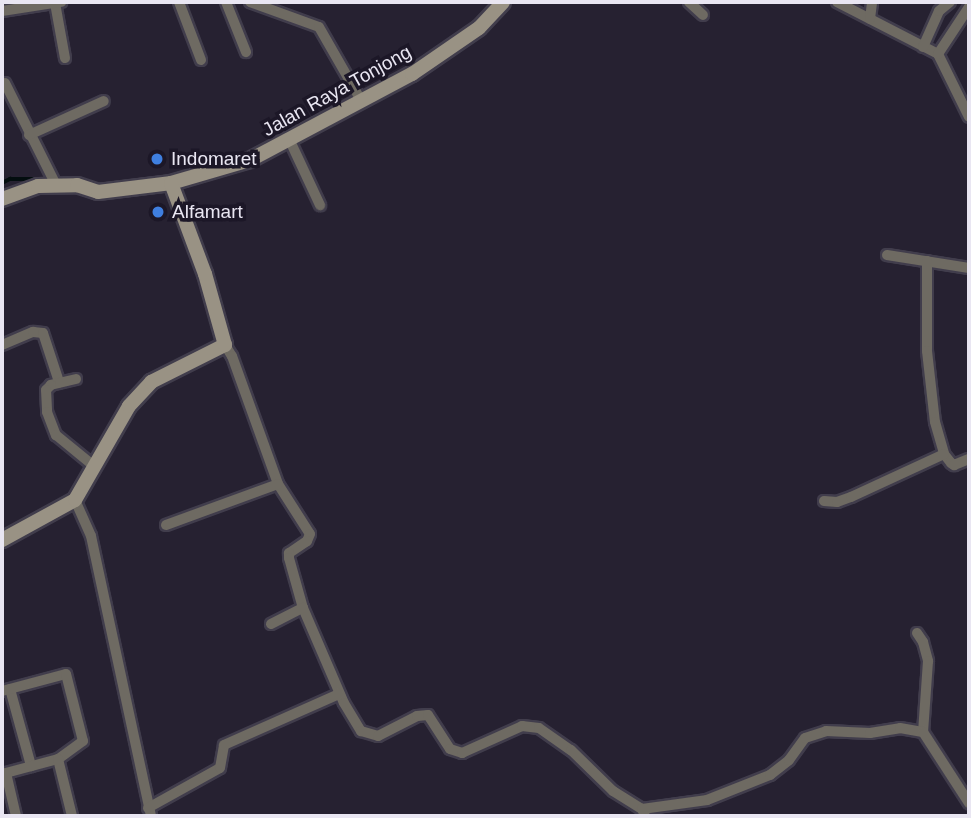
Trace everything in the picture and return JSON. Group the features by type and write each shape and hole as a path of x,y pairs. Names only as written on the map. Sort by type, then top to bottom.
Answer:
{"main road":[{"name":"Jalan Raya Tonjong","path":"2,199 25,188 56,185 77,185 98,192 171,183 250,160 362,102 451,49 479,28 503,2"},
{"path":"2,540 75,499 129,406 143,389 185,363 225,345 205,274 171,183"}],"street":[{"path":"179,2 201,60"},
{"path":"226,2 246,52"},
{"path":"250,2 319,27 362,102"},
{"path":"689,2 703,15"},
{"path":"837,2 938,54 969,117"},
{"path":"870,19 872,2"},
{"path":"923,47 940,7 950,2"},
{"path":"2,11 58,3 65,58"},
{"path":"938,54 969,8"},
{"path":"5,83 56,185"},
{"path":"29,135 104,101"},
{"path":"290,141 320,205"},
{"path":"887,255 969,268"},
{"path":"927,261 927,351 935,422 944,454 954,465 969,459"},
{"path":"2,345 33,332 43,333 59,382"},
{"path":"225,345 232,356 278,484 310,534 307,541 289,556 303,608 318,636 339,694 357,726 365,734 383,735 417,716 428,715 450,749 458,753 522,726 539,728 571,750 613,791 643,812 707,800 770,775 815,733 870,733 900,728 923,732"},
{"path":"76,379 51,385 44,394 52,429 63,443 95,467"},
{"path":"824,501 837,502 851,497 944,454"},
{"path":"166,525 278,484"},
{"path":"75,499 91,536 150,812 220,768 224,745 339,694"},
{"path":"271,624 303,608"},
{"path":"916,633 923,642 928,661 923,732 969,803"},
{"path":"16,816 4,774 58,759 83,741 68,677 57,675 6,690 31,766"},
{"path":"58,759 72,816"}],"waterway":[{"path":"2,183 10,179 40,179"}],"place":[{"name":"Indomaret","path":"157,159"},
{"name":"Alfamart","path":"158,212"}]}
